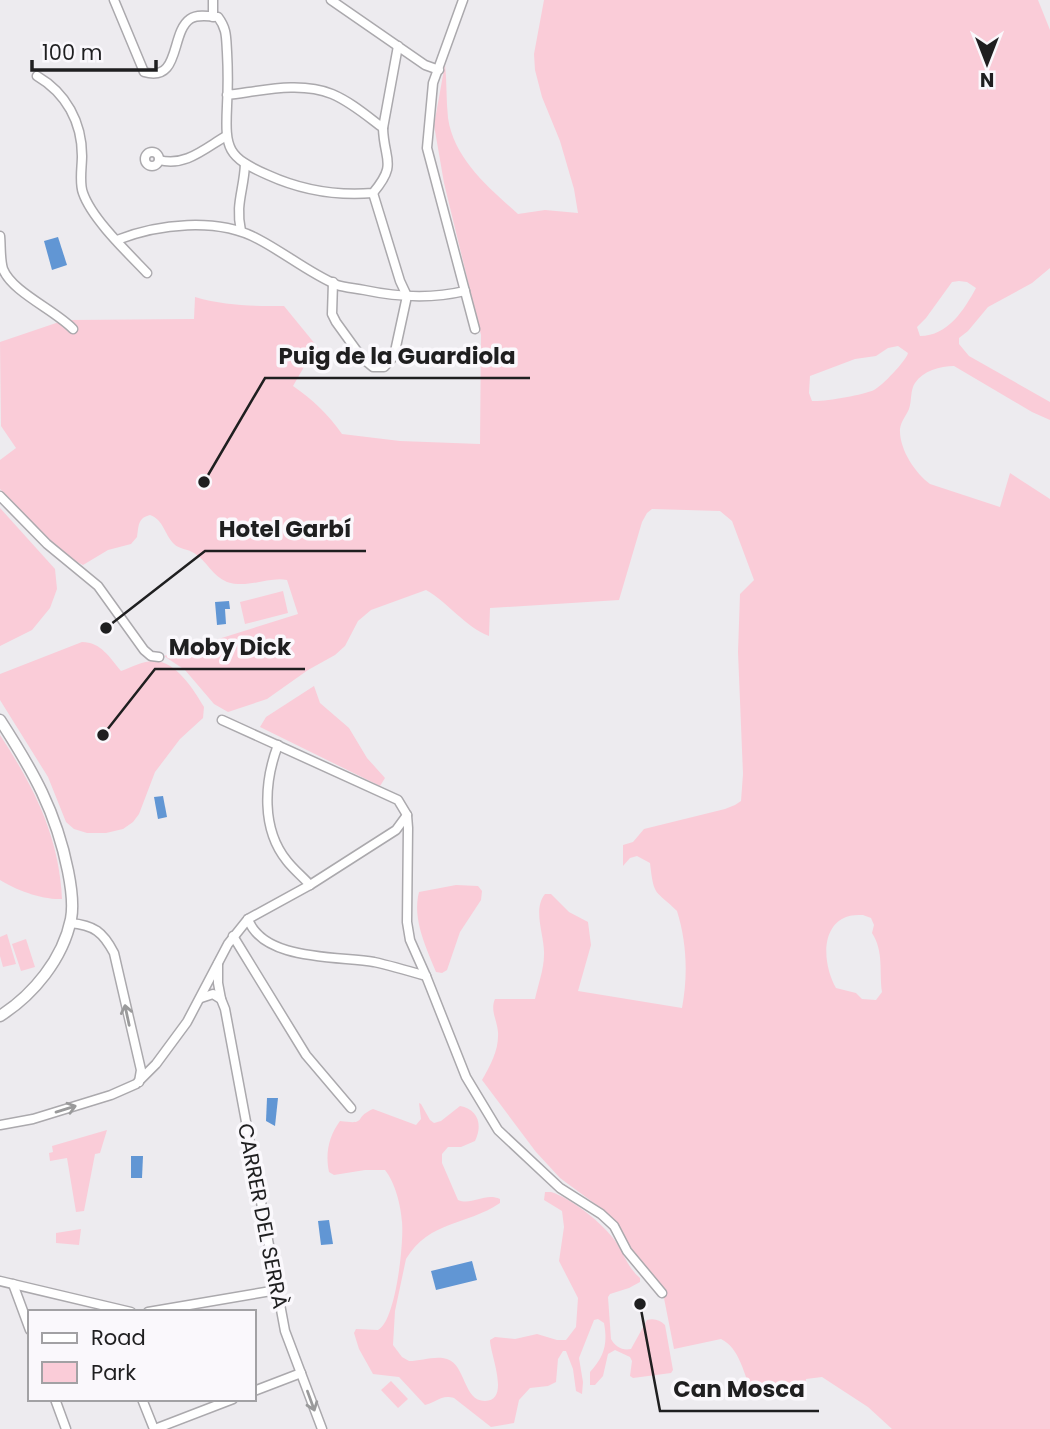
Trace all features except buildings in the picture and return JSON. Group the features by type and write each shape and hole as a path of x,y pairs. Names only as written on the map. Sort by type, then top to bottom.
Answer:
{"street":[{"path":"114,0 137,59 144,72 152,74 161,72 169,65 187,21 192,17 218,17 226,27 227,143 245,164 294,187 354,195 373,193 382,183 389,168 383,128 398,46"},
{"path":"213,0 213,17"},
{"path":"331,0 425,65 439,70"},
{"path":"463,0 433,83 427,148 475,329"},
{"path":"37,76 64,98 77,123 82,148 82,191 89,206 147,273"},
{"path":"227,95 293,87 330,93 350,103 383,128"},
{"path":"159,160 171,163 185,161 226,136"},
{"path":"241,231 237,211 244,184 245,164"},
{"path":"333,282 332,314 348,341 373,367 384,368 394,356 407,296 373,193"},
{"path":"117,240 142,230 188,225 241,231 340,286 388,296 445,296 465,291"},
{"path":"0,236 3,268 9,278 23,293 61,317 73,329"},
{"path":"0,496 47,544 98,586 144,650 150,656 159,657"},
{"path":"0,720 38,782 54,816 72,898 70,923 59,950 39,983 14,1007 0,1016"},
{"path":"222,720 398,800 407,815 407,922 410,940 466,1077 498,1130 560,1188 601,1214 614,1226 627,1251 662,1293"},
{"path":"278,746 271,772 268,819 274,840 286,861 310,885"},
{"path":"0,1125 33,1119 111,1094 139,1082 187,1022 233,936 247,919 310,885 396,830 407,815"},
{"path":"247,919 258,936 271,945 297,952 372,962 426,976"},
{"path":"70,923 92,926 114,953 139,1060 139,1082"},
{"path":"233,936 306,1055 351,1108"},
{"name":"CARRER DEL SERRÀ","path":"218,962 218,983 229,1025 285,1331 321,1429"},
{"path":"201,998 213,994 221,999"},
{"path":"139,1060 147,1067 156,1064"},
{"path":"0,1281 109,1310"},
{"path":"13,1284 28,1325"},
{"path":"160,1310 277,1290"},
{"path":"256,1390 301,1373"},
{"path":"56,1401 66,1429"},
{"path":"143,1401 154,1429 228,1401"}],"green space":[{"path":"544,0 1038,0 1050,30 1050,268 1032,283 988,307 959,338 959,344 969,356 1050,402 1050,420 954,366 949,366 927,372 915,383 909,409 902,421 900,437 909,460 930,484 1000,507 1010,473 1050,499 1050,1429 892,1429 868,1407 822,1377 806,1379 804,1393 752,1393 737,1355 721,1339 674,1349 663,1293 638,1268 598,1206 560,1178 536,1152 482,1080 497,1045 498,1032 493,1007 495,999 535,999 544,960 539,915 541,900 545,894 551,894 569,912 588,922 591,945 578,991 682,1008 686,959 677,911 654,888 650,863 637,856 630,858 623,866 623,845 633,842 644,829 725,809 741,801 743,774 738,652 740,594 754,580 732,521 720,511 652,509 642,522 619,600 490,608 489,636 426,590 371,610 358,621 345,646 335,655 267,699 228,712 214,704 185,670 164,656 298,614 287,580 243,584 227,582 194,553 174,544 158,520 150,515 141,521 137,537 131,544 108,550 83,565 51,541 0,489 0,460 16,448 1,426 0,342 62,321 73,333 78,329 70,320 194,319 195,297 229,304 284,306 320,350 304,367 293,386 320,408 342,434 400,441 480,444 481,335 444,183 434,125 445,64 448,118 452,133 457,147 474,172 518,214 545,210 578,213 560,141 542,97 534,54","holes":["952,282 967,282 976,288 966,305 947,327 939,332 920,336 917,327","898,346 908,353 878,388 853,396 812,401 809,393 810,376 855,359 876,356 888,348","852,915 871,918 874,925 872,933 880,954 882,992 876,1000 862,999 856,993 836,988 829,970 826,949 831,930 837,922"]},
{"path":"0,508 55,569 57,589 50,608 32,630 0,646"},
{"path":"283,591 288,613 245,624 240,602"},
{"path":"82,642 100,648 121,671 150,661 170,666 183,678 204,707 203,718 180,739 155,772 139,814 133,822 123,829 106,833 87,833 74,829 66,822 48,777 0,700 0,674"},
{"path":"314,686 320,703 349,728 367,758 385,778 380,786 260,727 266,717"},
{"path":"0,735 24,774 43,813 56,854 62,899 30,894 0,880"},
{"path":"456,885 478,886 482,891 481,900 460,932 447,970 436,972 419,923 419,892"},
{"path":"7,934 16,964 3,967 0,937"},
{"path":"26,939 35,967 21,971 12,944"},
{"path":"419,1103 434,1123 441,1121 460,1106 475,1114 479,1129 475,1141 461,1147 448,1147 442,1154 442,1163 458,1200 494,1197 500,1199 500,1203 437,1230 416,1246 406,1259 395,1311 393,1345 402,1357 409,1361 447,1359 458,1368 472,1395 485,1401 493,1399 498,1385 490,1340 495,1337 515,1339 537,1334 566,1340 576,1327 578,1298 559,1261 564,1227 562,1211 544,1200 545,1192 551,1192 577,1206 604,1227 640,1278 640,1282 608,1297 611,1339 622,1349 631,1349 647,1320 661,1322 665,1325 673,1370 671,1373 633,1378 630,1376 630,1357 615,1350 608,1354 603,1376 595,1385 590,1385 590,1372 599,1361 605,1344 604,1323 598,1319 594,1320 579,1358 582,1394 576,1391 573,1369 566,1351 563,1351 558,1359 556,1382 530,1388 519,1400 514,1423 491,1427 450,1397 425,1405 399,1377 373,1374 359,1349 354,1333 356,1329 378,1330 390,1312 400,1263 400,1209 395,1188 385,1170 334,1175 329,1172 329,1145 340,1121 358,1121 373,1109 416,1125 421,1119"},
{"path":"107,1130 100,1153 95,1154 84,1211 76,1212 67,1158 50,1161 49,1153 53,1152 52,1146"},
{"path":"81,1229 79,1245 56,1243 56,1233"},
{"path":"391,1381 408,1399 398,1408 381,1390"}],"water":[{"path":"58,237 67,265 52,270 44,241"},
{"path":"229,601 230,609 225,609 226,624 217,625 215,602"},
{"path":"163,796 167,817 158,819 154,797"},
{"path":"267,1098 278,1098 275,1126 266,1121"},
{"path":"131,1156 143,1156 142,1178 131,1178"},
{"path":"329,1220 333,1244 321,1245 318,1221"},
{"path":"472,1261 477,1280 436,1290 431,1271"}],"place":[{"name":"Puig de la Guardiola","path":"204,482"},
{"name":"Hotel Garbí","path":"106,628"},
{"name":"Moby Dick","path":"103,735"},
{"name":"Can Mosca","path":"640,1304"}]}
